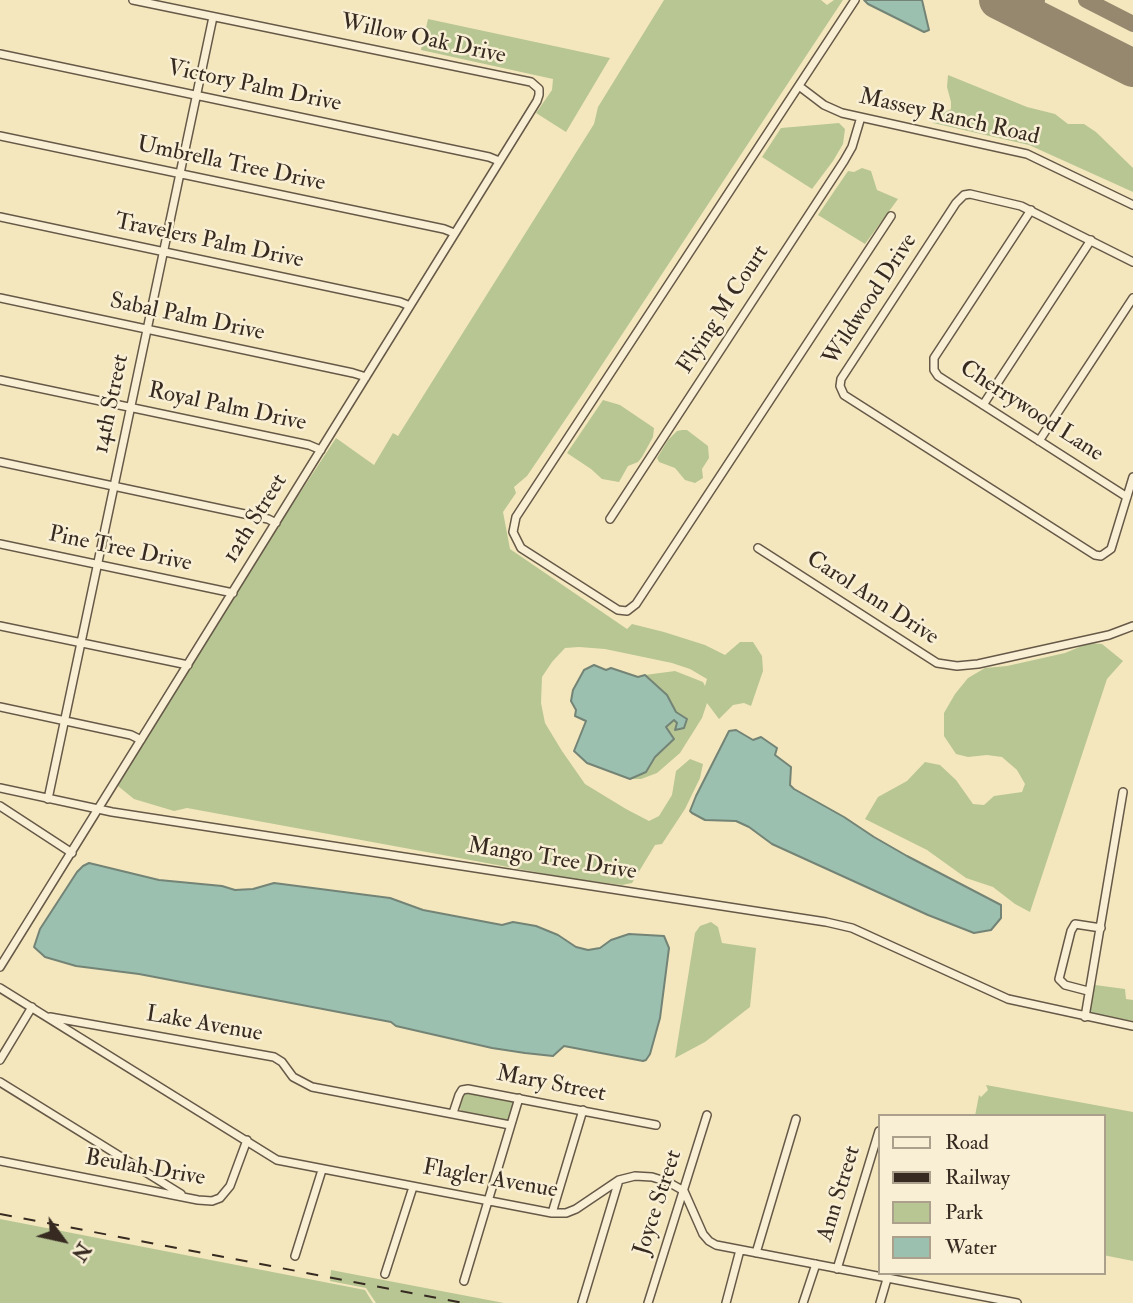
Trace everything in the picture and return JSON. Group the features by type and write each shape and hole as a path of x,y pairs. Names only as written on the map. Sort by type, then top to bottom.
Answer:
{"street":[{"name":"Willow Oak Drive","path":"133,0 531,82 539,89"},
{"path":"855,0 516,517 513,531 521,548 618,610 627,611 636,604 891,216"},
{"name":"14th Street","path":"48,799 213,17"},
{"name":"Victory Palm Drive","path":"0,54 499,161"},
{"name":"Massey Ranch Road","path":"799,86 831,109 1027,154 1133,205"},
{"name":"12th Street","path":"0,967 537,101 539,89"},
{"name":"Flying M Court","path":"610,519 844,161 852,147 861,117"},
{"name":"Umbrella Tree Drive","path":"0,136 454,233"},
{"name":"Wildwood Drive","path":"1133,262 1031,210 970,194 960,198 841,379 841,391 844,395 1095,555 1101,556 1111,548 1133,477"},
{"name":"Cherrywood Lane","path":"1031,210 934,358 934,370 938,376 1127,497"},
{"name":"Travelers Palm Drive","path":"0,217 410,306"},
{"path":"983,405 1091,240"},
{"path":"1039,441 1133,298"},
{"name":"Sabal Palm Drive","path":"0,299 366,377"},
{"name":"Royal Palm Drive","path":"0,380 309,445 321,450"},
{"path":"0,463 268,519 276,523"},
{"name":"Pine Tree Drive","path":"0,544 233,593"},
{"name":"Carol Ann Drive","path":"758,548 937,663 957,666 978,664 1109,635 1133,626"},
{"path":"0,625 188,665"},
{"path":"0,707 131,735 141,740"},
{"name":"Mango Tree Drive","path":"0,788 99,809 826,922 852,928 1009,999 1133,1026"},
{"path":"1085,1017 1123,792"},
{"path":"0,806 72,853"},
{"path":"1088,991 1065,985 1059,979 1071,931 1075,925 1101,928"},
{"name":"Flagler Avenue","path":"0,988 278,1160 552,1213 566,1213 576,1209 619,1180 635,1177 652,1177 684,1191"},
{"path":"0,1060 32,1007"},
{"name":"Lake Avenue","path":"45,1016 274,1057 282,1062 293,1077 312,1087 510,1125"},
{"path":"0,1082 185,1196"},
{"name":"Mary Street","path":"453,1113 462,1090 468,1089 656,1125"},
{"path":"464,1281 519,1098"},
{"path":"552,1213 583,1110"},
{"name":"Joyce Street","path":"648,1303 707,1115"},
{"path":"756,1252 796,1119"},
{"name":"Ann Street","path":"837,1269 878,1133"},
{"name":"Beulah Drive","path":"0,1161 212,1201 225,1194 247,1140"},
{"path":"295,1256 321,1170"},
{"path":"582,1303 619,1180"},
{"path":"385,1274 413,1187"},
{"path":"684,1191 709,1241 740,1250 1017,1303"},
{"path":"726,1303 740,1250"},
{"name":"Ann Street","path":"803,1303 816,1264"},
{"path":"880,1303 893,1278"}],"green space":[{"path":"664,0 821,0 827,5 834,0 843,0 584,392 527,476 514,487 516,493 503,512 510,549 627,629 632,624 664,632 705,645 725,655 740,642 753,642 762,656 763,671 751,706 744,703 733,705 719,719 707,703 702,718 680,753 657,773 641,779 630,779 646,772 655,757 674,739 666,727 674,719 684,728 667,695 645,675 675,671 703,682 705,686 707,679 672,663 605,649 579,647 565,648 542,677 541,703 545,723 562,751 585,784 626,809 649,821 659,816 672,795 676,771 690,759 703,764 700,778 685,809 662,844 655,845 632,883 622,885 568,878 187,808 174,811 134,799 113,782 336,438 374,465 393,433 398,436 594,124 598,107"},
{"path":"428,19 610,58 566,132 536,113 552,90 553,79 421,50"},
{"path":"948,75 1027,107 1055,114 1068,124 1084,124 1133,168 1133,192 1029,145 933,123 941,114 951,109"},
{"path":"839,123 845,129 843,144 812,189 762,157 781,128"},
{"path":"862,168 871,171 877,190 898,199 865,244 818,215 848,171 854,172"},
{"path":"603,400 620,405 654,428 653,437 642,457 628,466 619,482 602,479 567,453"},
{"path":"687,430 708,446 709,458 702,469 703,478 695,483 685,480 675,468 659,462 657,458 677,431"},
{"path":"1089,643 1102,644 1123,661 1107,679 1030,912 993,887 966,878 927,850 865,819 878,797 907,781 925,762 940,765 956,780 973,804 984,805 994,796 1022,792 1025,784 1017,770 1002,757 968,757 956,754 944,736 944,713 968,678 985,668 1065,653"},
{"path":"711,922 718,927 722,943 756,948 750,1007 705,1042 675,1058 695,933 700,926"},
{"path":"1095,985 1125,989 1126,999 1133,1000 1133,1021 1088,1013"},
{"path":"986,1085 1133,1112 1133,1261 1105,1255 1105,1114 975,1114 979,1095 981,1097 988,1090"},
{"path":"464,1093 510,1099 514,1104 509,1118 506,1121 464,1113 459,1102"},
{"path":"0,1219 365,1290 373,1303 0,1303"},
{"path":"331,1270 504,1303 376,1303 366,1288 330,1281"}],"water":[{"path":"864,0 922,0 929,30 924,32"},
{"path":"594,665 638,677 645,675 667,695 676,712 687,719 684,728 675,730 677,723 674,720 666,727 674,739 655,757 646,772 630,779 587,763 574,751 586,721 575,716 576,710 571,701 573,690 584,670"},
{"path":"736,730 753,740 761,737 777,748 775,755 791,767 790,785 794,789 907,856 1001,905 1001,918 991,930 974,933 772,844 736,821 705,820 692,813 690,811 696,796 729,731"},
{"path":"89,863 159,880 222,886 235,890 253,889 274,883 390,898 423,910 502,925 513,922 536,926 558,935 576,947 588,950 600,948 611,940 629,934 664,936 669,948 660,1018 650,1054 643,1061 564,1046 553,1056 492,1048 396,1026 391,1022 139,974 76,966 45,957 34,947 40,929 77,872"}],"taxiway":[{"path":"1029,15 1037,0"},
{"path":"1086,0 1133,24"}],"runway":[{"path":"998,0 1133,68"}],"railway":[{"path":"0,1214 463,1303"}]}
